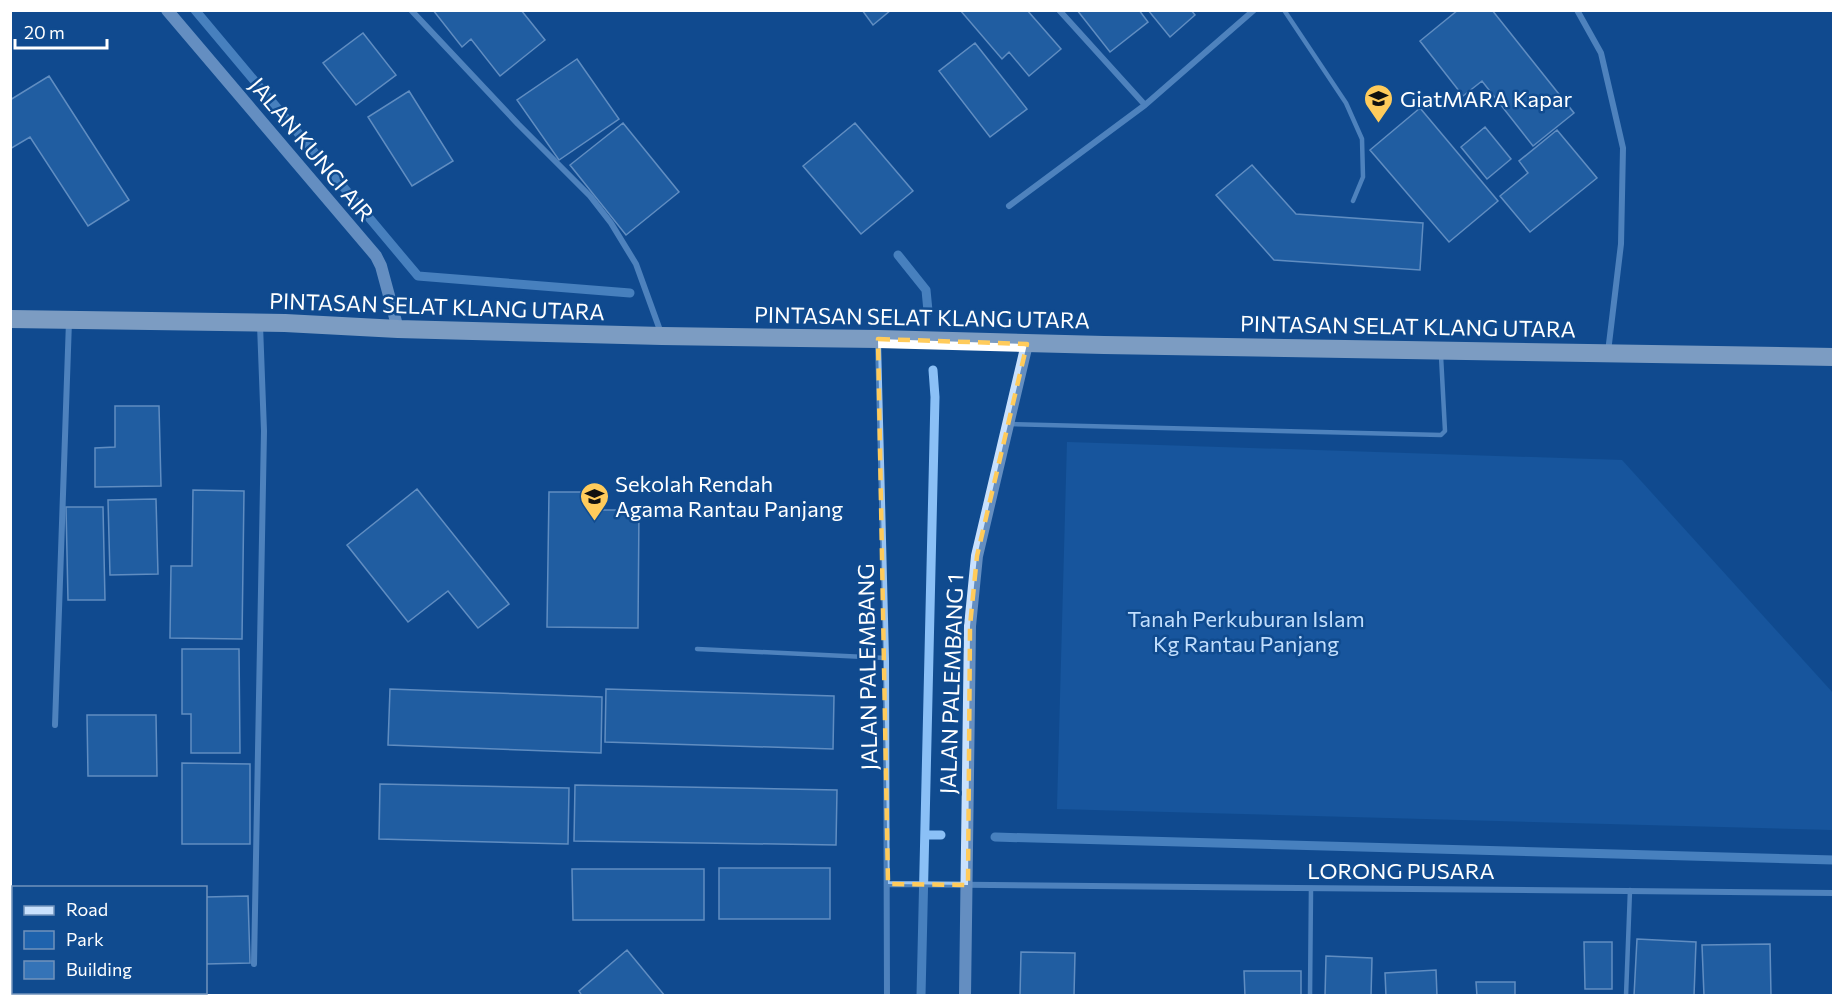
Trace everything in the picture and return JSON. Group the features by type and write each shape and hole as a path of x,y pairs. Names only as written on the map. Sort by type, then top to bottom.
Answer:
{"highway":[{"name":"PINTASAN SELAT KLANG UTARA","path":"10,319 1027,344 1833,357"}],"street":[{"name":"JALAN KUNCI AIR","path":"167,10 376,256 381,266 398,329"},
{"path":"411,10 518,124 590,196 611,223 636,264 662,336"},
{"path":"1059,10 1145,105"},
{"path":"1239,10 1245,18"},
{"path":"1009,206 1145,105 1254,10"},
{"path":"1577,10 1601,53 1623,148 1621,244 1607,352"},
{"path":"55,725 69,320"},
{"path":"254,964 264,431 260,324"},
{"name":"JALAN PALEMBANG","path":"878,339 886,658 887,996"},
{"name":"JALAN PALEMBANG 1","path":"965,996 970,626 977,556 1027,344"},
{"name":"LORONG PUSARA","path":"888,884 1833,893"}],"lane":[{"path":"1284,10 1346,103 1362,139 1363,177 1353,201"},
{"path":"1008,424 1442,435 1445,431 1441,350"},
{"path":"697,649 886,658"},
{"path":"1310,996 1311,888"},
{"path":"1626,996 1630,890"}],"highlighted area":[{"path":"878,339 1027,344 977,556 970,626 968,885 888,884"}],"green space":[{"name":"Tanah Perkuburan Islam Kg Rantau Panjang","path":"1067,442 1622,460 1833,693 1833,830 1057,809"}],"building":[{"path":"433,10 521,10 545,40 500,76 471,39 462,47"},
{"path":"862,10 891,10 873,25"},
{"path":"960,10 1027,10 1061,49 1029,76 1009,52 1002,59"},
{"path":"1077,10 1139,10 1148,22 1110,52"},
{"path":"1148,10 1191,10 1195,15 1170,37"},
{"path":"1458,10 1492,10 1574,113 1533,146 1482,81 1463,96 1420,41"},
{"path":"363,33 396,75 356,105 323,63"},
{"path":"975,43 1027,109 990,137 939,71"},
{"path":"577,59 619,119 559,160 517,100"},
{"path":"49,76 129,200 88,226 30,137 10,149 10,100"},
{"path":"409,91 453,161 412,186 368,117"},
{"path":"1420,108 1498,201 1449,242 1370,150"},
{"path":"623,123 679,192 626,235 570,165"},
{"path":"855,123 913,191 861,234 803,166"},
{"path":"1485,127 1511,159 1487,179 1461,147"},
{"path":"1557,130 1597,178 1530,232 1500,196 1528,173 1519,161"},
{"path":"1252,165 1296,214 1423,223 1420,270 1274,260 1216,195"},
{"path":"115,406 159,406 161,486 95,487 95,448 115,447"},
{"path":"417,489 509,604 478,628 448,591 408,622 347,545"},
{"path":"193,490 244,491 242,639 170,638 171,566 192,566"},
{"path":"549,492 593,492 593,510 639,510 638,628 547,627"},
{"path":"156,499 158,574 110,575 108,500"},
{"path":"66,507 103,507 105,600 68,600"},
{"path":"182,649 239,649 240,753 191,753 191,714 182,714"},
{"path":"390,689 602,697 601,753 388,745"},
{"path":"606,689 834,696 833,749 605,742"},
{"path":"87,715 156,715 157,776 88,776"},
{"path":"182,763 250,764 250,844 182,844"},
{"path":"380,784 569,788 568,844 379,839"},
{"path":"575,785 837,790 836,845 574,841"},
{"path":"719,868 830,868 830,919 719,919"},
{"path":"572,869 704,869 704,920 573,920"},
{"path":"248,896 250,963 207,964 207,897"},
{"path":"1637,939 1696,942 1694,996 1634,996"},
{"path":"1584,942 1612,942 1612,989 1585,989"},
{"path":"1770,944 1771,996 1704,996 1702,945"},
{"path":"627,950 665,996 582,996 579,991"},
{"path":"1021,952 1075,953 1074,996 1020,996"},
{"path":"1326,956 1372,958 1371,996 1325,996"},
{"path":"1436,970 1437,996 1386,996 1385,973"},
{"path":"1244,971 1301,971 1301,996 1245,996"},
{"path":"1476,982 1515,982 1515,996 1477,996"},
{"path":"167,994 199,994 199,995 167,996"}],"waterway":[{"path":"195,10 418,276 630,293"},
{"path":"898,255 926,290 928,311"},
{"path":"921,996 935,397 933,370"},
{"path":"925,835 941,835"},
{"path":"995,837 1834,860"}],"place":[{"name":"GiatMARA Kapar","path":"1379,124"},
{"name":"Sekolah Rendah Agama Rantau Panjang","path":"594,522"}]}
